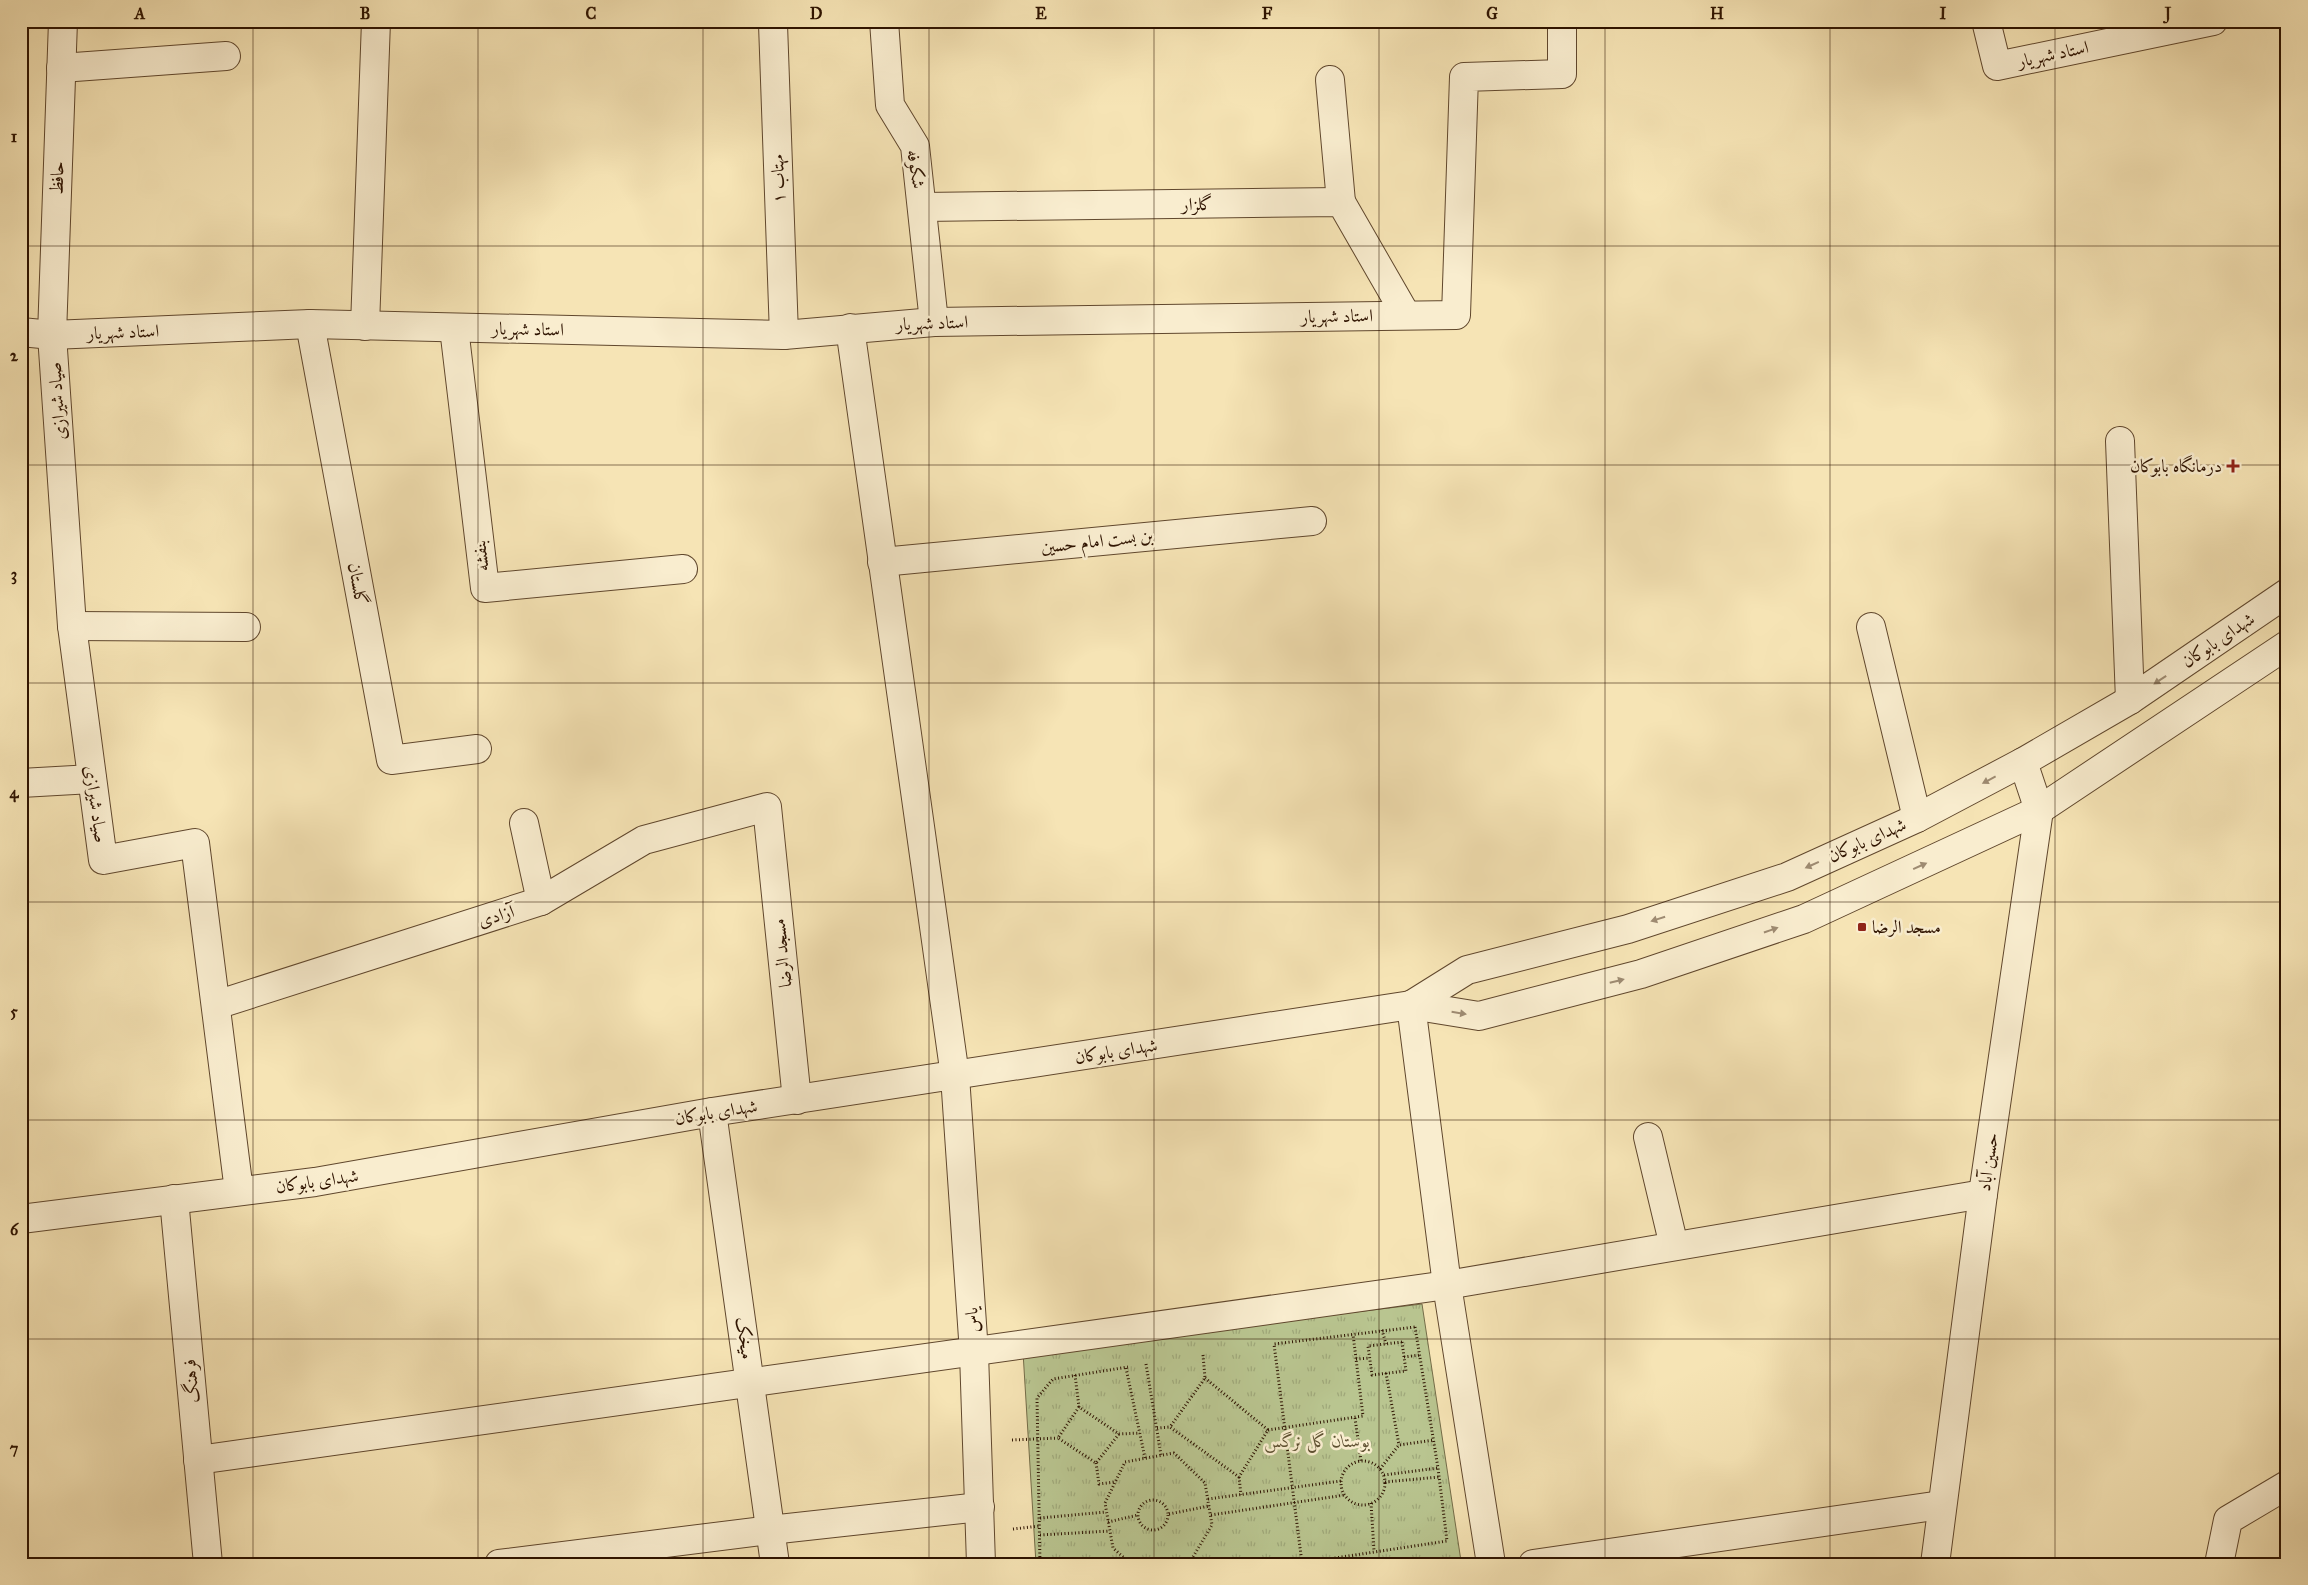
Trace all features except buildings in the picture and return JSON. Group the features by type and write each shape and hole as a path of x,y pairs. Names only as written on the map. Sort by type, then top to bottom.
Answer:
{"street":[{"name":"حافظ","path":"52,335 63,21"},
{"path":"365,326 376,21"},
{"name":"شکوفه","path":"884,21 890,105 915,146 934,322"},
{"name":"استاد شهریار","path":"21,332 52,335 310,324 784,335 934,322 1456,314 1464,77 1562,74 1562,21"},
{"name":"استاد شهریار","path":"1986,21 1997,66 2213,21"},
{"name":"مهتاب ۱","path":"773,24 784,335"},
{"path":"61,68 226,56"},
{"path":"1330,80 1341,202 1406,315"},
{"name":"گلزار","path":"922,207 1341,202"},
{"name":"گلستان","path":"310,324 391,760 477,749"},
{"name":"بنفشه","path":"454,328 485,588 683,569"},
{"name":"یاس","path":"850,328 954,1076 974,1353 981,1564"},
{"name":"صیاد شیرازی","path":"52,335 72,626 103,860 195,843 239,1191"},
{"path":"2120,441 2130,700"},
{"name":"بن بست امام حسین","path":"882,562 1312,521"},
{"name":"شهدای بابوکان","path":"1411,1006 1467,970 1628,929 1786,877 1917,818 2023,762 2130,700 2287,593"},
{"path":"72,626 246,626"},
{"path":"1871,626 1917,818"},
{"name":"شهدای بابوکان","path":"21,1219 315,1182 712,1112 1411,1006 1479,1016 1642,974 1804,919 2039,810 2287,645"},
{"name":"حسین آباد","path":"1935,1564 1941,1505 1983,1194 2039,810 2023,762"},
{"path":"21,783 92,779"},
{"name":"آزادی","path":"216,1006 541,902 644,840 767,807"},
{"name":"مسجد الرضا","path":"767,807 797,1100"},
{"path":"524,824 541,902"},
{"path":"1411,1006 1448,1285 1491,1564"},
{"name":"میخک","path":"712,1112 775,1564"},
{"path":"1648,1137 1674,1246"},
{"path":"198,1460 974,1353 1448,1285 1983,1194"},
{"name":"فرهنگ","path":"174,1199 208,1564"},
{"path":"2219,1564 2228,1520 2287,1486"},
{"path":"1533,1564 1941,1505"},
{"path":"499,1564 770,1530 980,1507"}],"path":[{"path":"1265,1346 1415,1327 1438,1468 1447,1541 1293,1564"},
{"path":"1382,1330 1386,1344"},
{"path":"1241,1495 1239,1477 1268,1430 1363,1416 1353,1334"},
{"path":"1402,1342 1404,1357 1406,1371 1372,1375 1368,1346 1402,1342"},
{"path":"1274,1344 1302,1562"},
{"path":"1193,1357 1212,1354"},
{"path":"1170,1427 1204,1378 1203,1355"},
{"path":"1404,1357 1420,1355"},
{"path":"1356,1359 1370,1358"},
{"path":"1139,1365 1155,1363"},
{"path":"1146,1364 1161,1455"},
{"path":"1040,1564 1038,1398 1053,1379 1133,1366"},
{"path":"1126,1368 1145,1458"},
{"path":"1386,1373 1399,1445"},
{"path":"1058,1438 1079,1406 1075,1375"},
{"path":"1204,1378 1268,1430"},
{"path":"1079,1406 1119,1434 1140,1433"},
{"path":"1355,1418 1361,1461"},
{"path":"1157,1428 1170,1427 1239,1477"},
{"path":"1115,1482 1099,1484 1096,1463 1119,1434"},
{"path":"1038,1440 1058,1438 1096,1463"},
{"path":"1380,1469 1399,1445 1434,1440"},
{"path":"1131,1564 1113,1548 1105,1503 1125,1462 1174,1453 1204,1483 1212,1525 1190,1562 1180,1564"},
{"path":"1361,1461 1368,1462 1380,1469 1384,1475 1385,1482 1382,1495 1371,1503 1364,1505 1350,1501 1345,1495 1341,1481 1348,1468 1361,1461"},
{"path":"1384,1475 1438,1468"},
{"path":"1385,1482 1439,1477"},
{"path":"1208,1500 1341,1481"},
{"path":"1211,1515 1295,1504 1345,1495"},
{"path":"1155,1500 1164,1505 1169,1514 1169,1519 1163,1527 1154,1531 1144,1528 1138,1515 1141,1505 1155,1500"},
{"path":"1371,1503 1374,1552"},
{"path":"1169,1514 1209,1506"},
{"path":"1040,1518 1106,1512"},
{"path":"1108,1522 1138,1515"},
{"path":"1040,1535 1110,1531"}],"green space":[{"name":"بوستان گل نرگس","path":"1422,1304 1461,1561 1431,1564 1036,1564 1023,1352"}],"place":[{"name":"درمانگاه بابوکان","path":"2233,466"},
{"name":"مسجد الرضا","path":"1862,927"}]}
